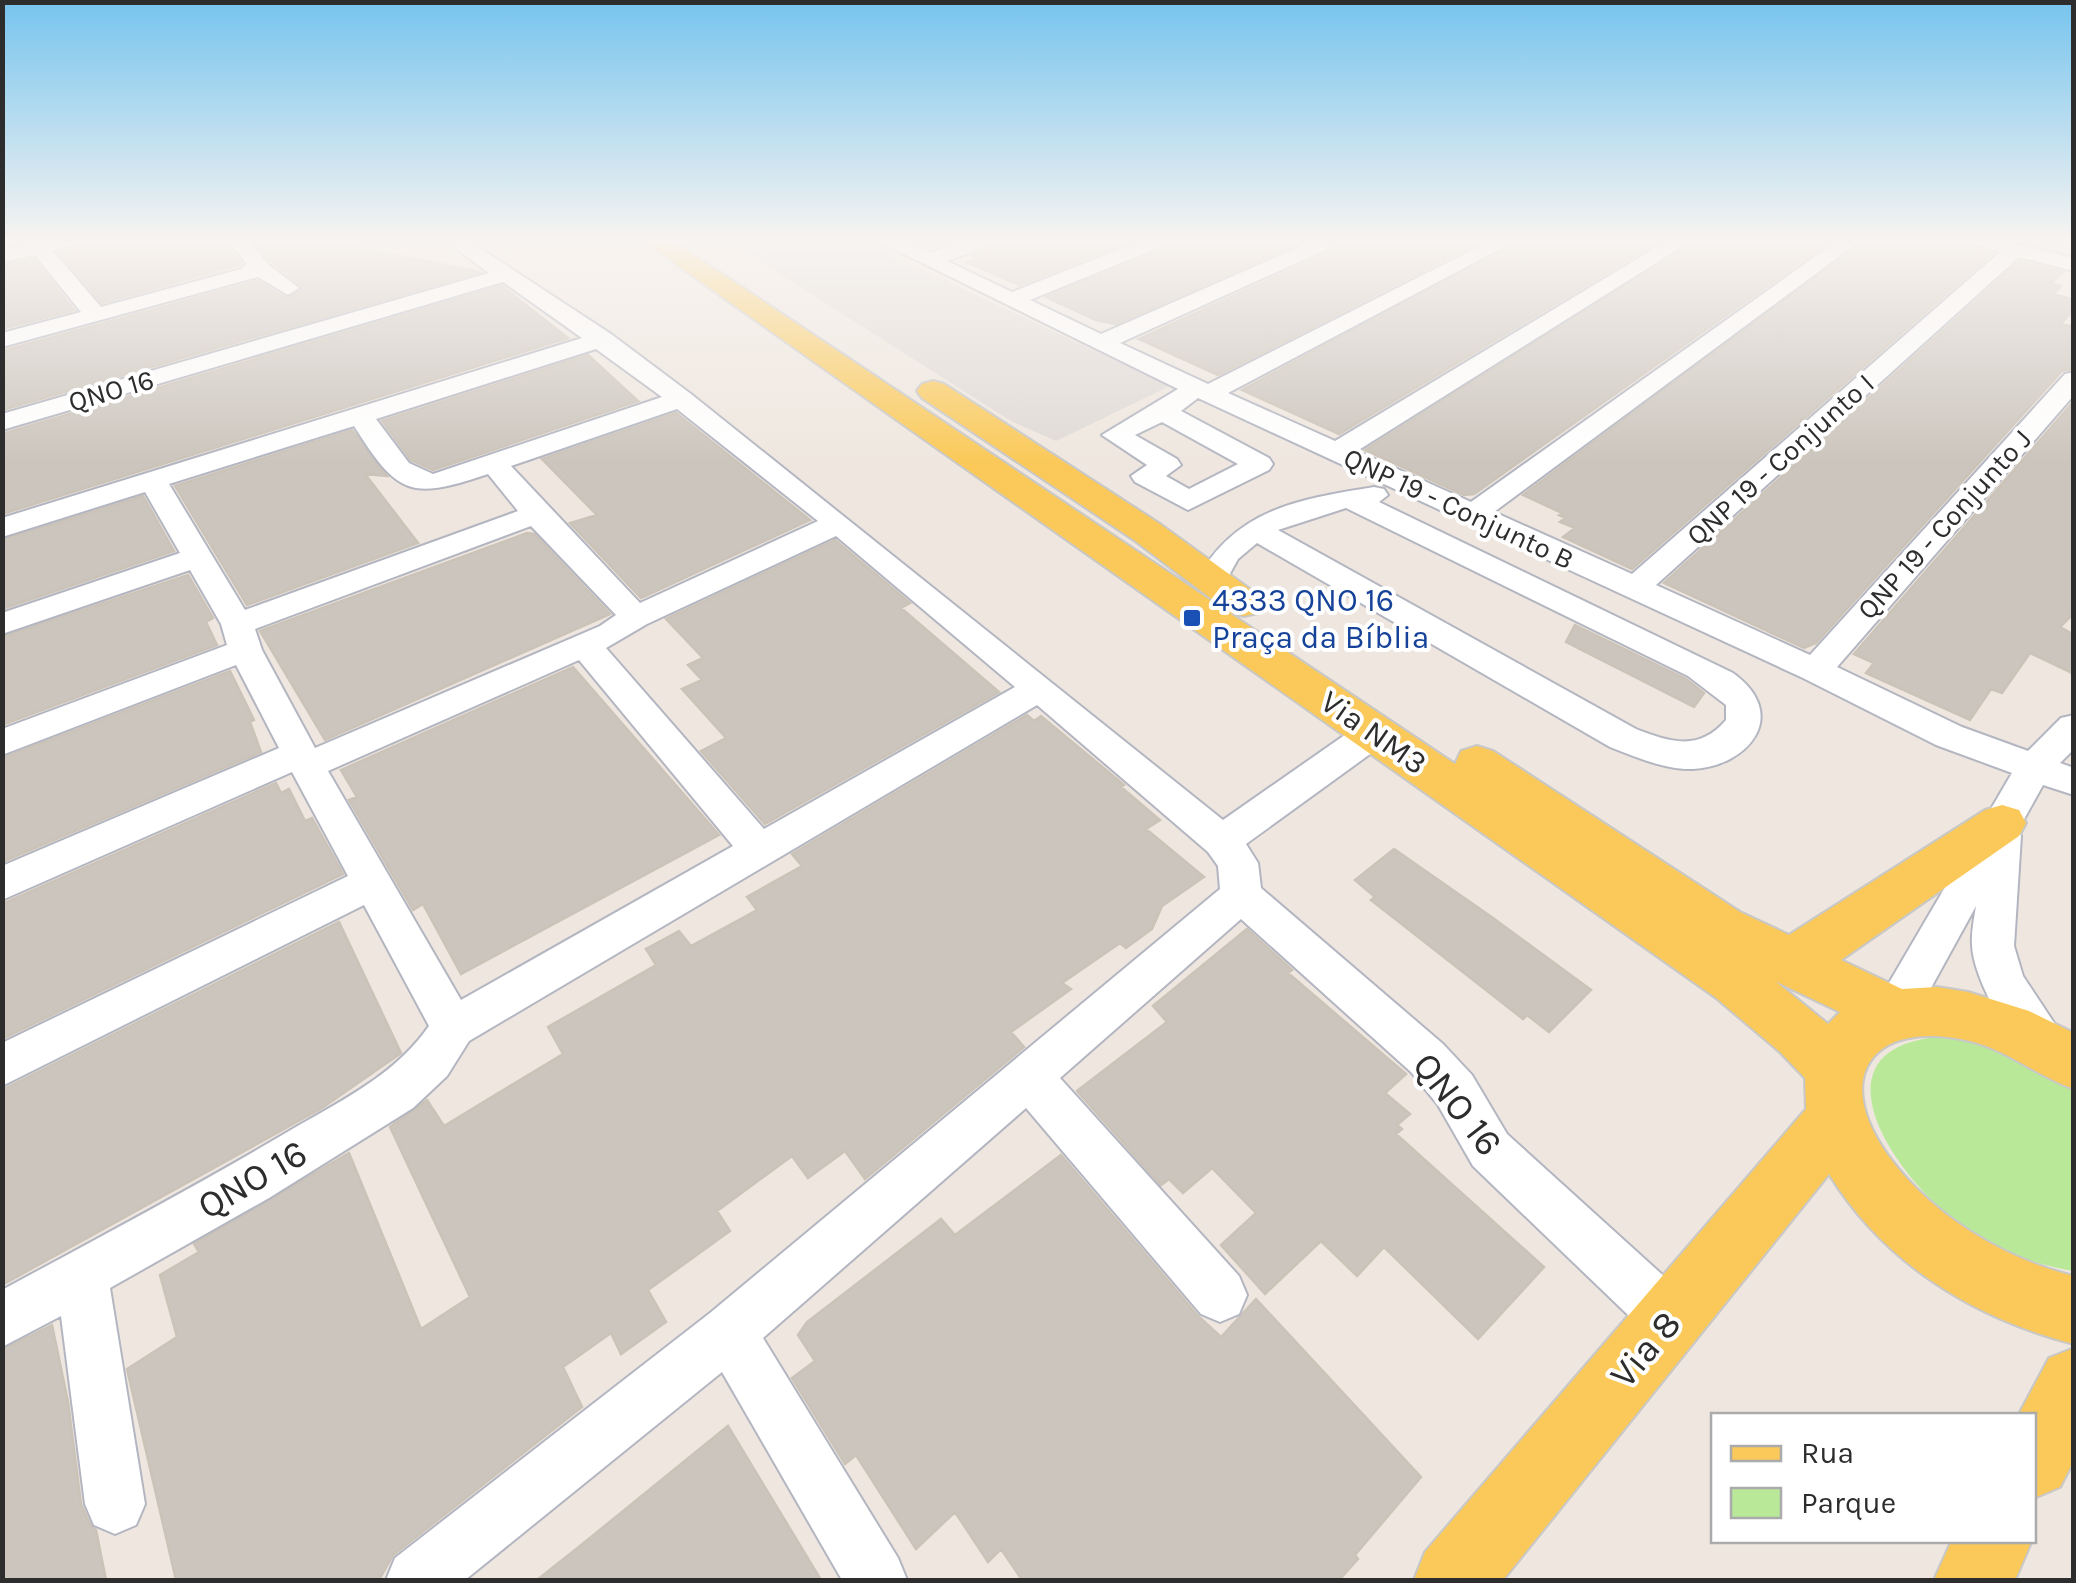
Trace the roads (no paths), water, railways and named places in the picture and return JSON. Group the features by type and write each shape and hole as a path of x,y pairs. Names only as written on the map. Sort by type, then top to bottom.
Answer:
{"main road":[{"name":"Via NM3","path":"765,315 1734,981 1800,1034 1835,1093 1857,1162 1891,1207 1939,1249 1994,1284 2053,1307 2074,1310"},
{"name":"Via NM3","path":"819,315 1147,532 1211,581 1720,927 1894,1012"},
{"path":"1785,962 1824,944 2002,823"},
{"path":"1894,1012 1961,1014 2000,1025 2060,1055"},
{"name":"Via 8","path":"1453,1580 1670,1318 1835,1093 1844,1042 1865,1024 1894,1012"},
{"path":"2036,1457 2074,1383"},
{"path":"1973,1580 1992,1543"}],"street":[{"path":"2,340 96,315"},
{"name":"QNO 16","path":"2,422 368,315"},
{"path":"417,1580 729,1332 1242,895 1238,864 1222,842 839,523 682,399 567,315"},
{"name":"QNP 19 - Conjunto B","path":"1050,315 1203,390 1815,670 1949,736 2074,782"},
{"path":"1105,341 1163,315"},
{"path":"1163,412 1259,464 1188,501 1145,476 1168,465 1115,435 1354,315"},
{"path":"1336,452 1559,315"},
{"path":"1473,514 1747,315"},
{"name":"QNP 19 - Conjunto I","path":"1635,588 1940,315"},
{"path":"2,528 602,339"},
{"name":"QNP 19 - Conjunto J","path":"1815,670 2074,379"},
{"path":"360,414 411,480 435,483 682,399"},
{"path":"495,465 536,514 636,617"},
{"path":"152,479 453,1027"},
{"path":"1211,581 1228,552 1307,507 1420,490"},
{"path":"1259,532 1623,738 1664,754 1696,756 1719,750 1744,726 1746,708 1737,693 1700,668 1349,499"},
{"path":"2,743 241,637 536,514"},
{"path":"2,884 584,646 636,617 839,523"},
{"path":"2,624 198,557"},
{"path":"584,646 757,848"},
{"name":"QNO 16","path":"2,1320 250,1181 396,1093 430,1061 453,1027 1038,689"},
{"path":"1894,1012 2035,766 2074,727"},
{"path":"1222,842 1374,732"},
{"path":"2002,823 1993,946 1996,964 2004,986 2060,1055"},
{"path":"2,1066 373,882"},
{"name":"QNO 16","path":"1242,895 1427,1058 1455,1090 1490,1150 1670,1318"},
{"path":"1028,1077 1220,1295"},
{"path":"82,1276 114,1504"},
{"path":"729,1332 876,1580"}],"place":[{"name":"4333 QNO 16 Praça da Bíblia","path":"1192,618"}]}
